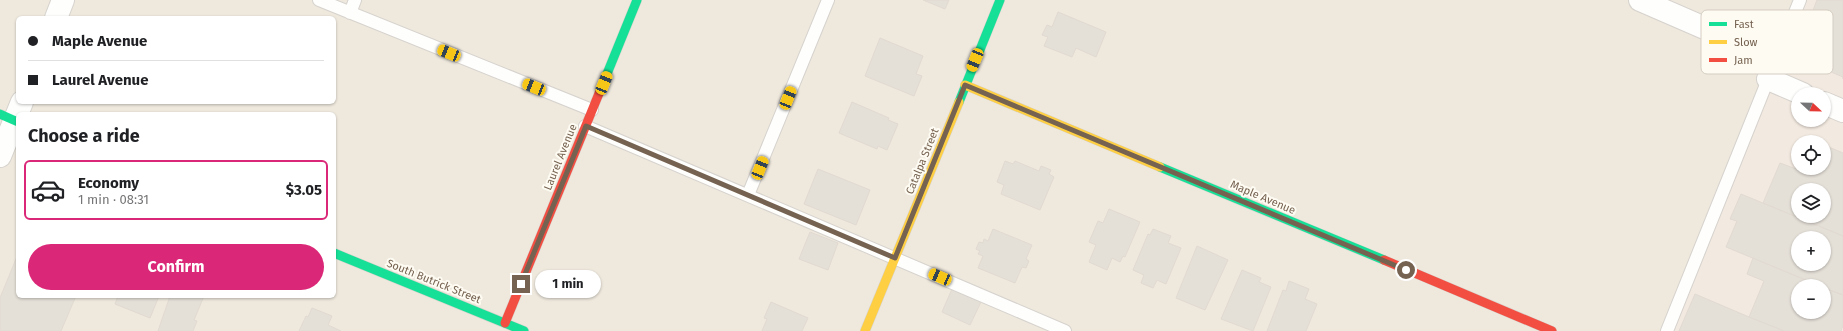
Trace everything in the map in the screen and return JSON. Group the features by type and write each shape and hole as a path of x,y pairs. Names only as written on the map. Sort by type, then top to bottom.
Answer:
{"street":[{"path":"57,16 63,0"},
{"name":"Laurel Avenue","path":"505,323 638,0"},
{"name":"Catalpa Street","path":"865,331 1000,0"},
{"path":"1640,0 1701,26"},
{"path":"1768,79 1791,89"},
{"name":"Maple Avenue","path":"965,85 1552,331"},
{"path":"1831,106 1843,111"},
{"path":"0,156 14,115"},
{"name":"South Butrick Street","path":"336,253 524,331"}],"lane":[{"path":"319,0 592,110"},
{"path":"350,13 355,0"},
{"path":"748,195 828,0"},
{"path":"1796,10 1800,0"},
{"path":"1667,331 1770,74"},
{"path":"586,126 1065,331"}],"shaded area":[{"path":"0,0 1806,0 1801,10 1701,10 1701,74 1770,74 1759,96 1662,331 0,331"},
{"path":"1806,0 1843,0 1843,331 1662,331 1759,96 1770,74 1833,74 1833,10 1801,10"}],"building":[{"path":"923,0 949,0 945,9"},
{"path":"1817,0 1843,0 1843,77 1833,73 1833,10 1813,10"},
{"path":"1058,12 1106,32 1096,57 1076,48 1072,57 1044,46 1048,37 1042,35 1047,25 1052,27"},
{"path":"880,38 923,56 916,74 922,76 914,96 865,76"},
{"path":"852,102 889,118 888,120 898,124 887,150 878,146 877,149 839,133"},
{"path":"1831,148 1843,153 1843,236 1811,223 1831,223 1831,183 1791,183 1791,215 1763,203 1780,163 1791,167 1791,175 1831,175"},
{"path":"1005,161 1013,164 1015,161 1039,171 1041,166 1051,170 1049,174 1054,177 1040,210 1001,194 1004,185 997,182"},
{"path":"818,169 870,190 856,225 804,204"},
{"path":"1741,194 1791,215 1791,223 1811,223 1831,231 1791,231 1791,271 1831,271 1831,231 1843,236 1843,295 1831,291 1831,279 1803,279 1726,247 1737,221 1730,219"},
{"path":"1109,209 1140,222 1125,257 1123,256 1120,262 1112,258 1107,270 1089,262 1096,245 1089,242 1098,221 1103,223"},
{"path":"993,229 1032,245 1026,259 1029,261 1026,268 1022,267 1015,283 978,268 983,256 978,254 980,251 976,249 979,242 983,243 984,239 988,241"},
{"path":"1153,229 1171,236 1168,243 1181,248 1166,284 1157,280 1153,288 1141,283 1144,275 1133,270 1148,234 1150,235"},
{"path":"810,232 838,243 828,270 799,259"},
{"path":"1197,246 1228,260 1205,310 1176,298"},
{"path":"1753,258 1803,279 1791,279 1791,319 1831,319 1831,291 1843,295 1843,325 1841,331 1784,331 1749,317 1764,281 1747,274"},
{"path":"16,259 16,298 75,298 61,331 0,331 0,298"},
{"path":"1242,270 1261,278 1259,282 1271,287 1253,331 1221,319"},
{"path":"1289,281 1309,289 1305,299 1317,304 1306,331 1267,331 1283,290 1286,291"},
{"path":"952,289 981,302 970,325 942,312"},
{"path":"1695,294 1749,317 1784,331 1679,331"},
{"path":"117,298 158,298 150,318 115,304"},
{"path":"169,298 203,298 194,320 197,321 193,331 158,331"},
{"path":"771,302 808,318 802,331 762,331 767,319 764,318"},
{"path":"312,308 332,316 328,325 341,331 299,331 306,316 308,317"}],"traffic: fast":[{"path":"600,91 637,0"},
{"path":"959,102 1000,0"},
{"path":"0,114 16,121"},
{"path":"1160,167 1384,260"},
{"path":"336,254 524,331"}],"traffic: slow":[{"path":"965,85 1160,167"},
{"path":"865,331 959,102"}],"traffic: jam":[{"path":"505,323 600,91"},
{"path":"1384,260 1552,331"}],"route":[{"path":"521,284 586,126 895,258 965,85 1406,270"}]}
